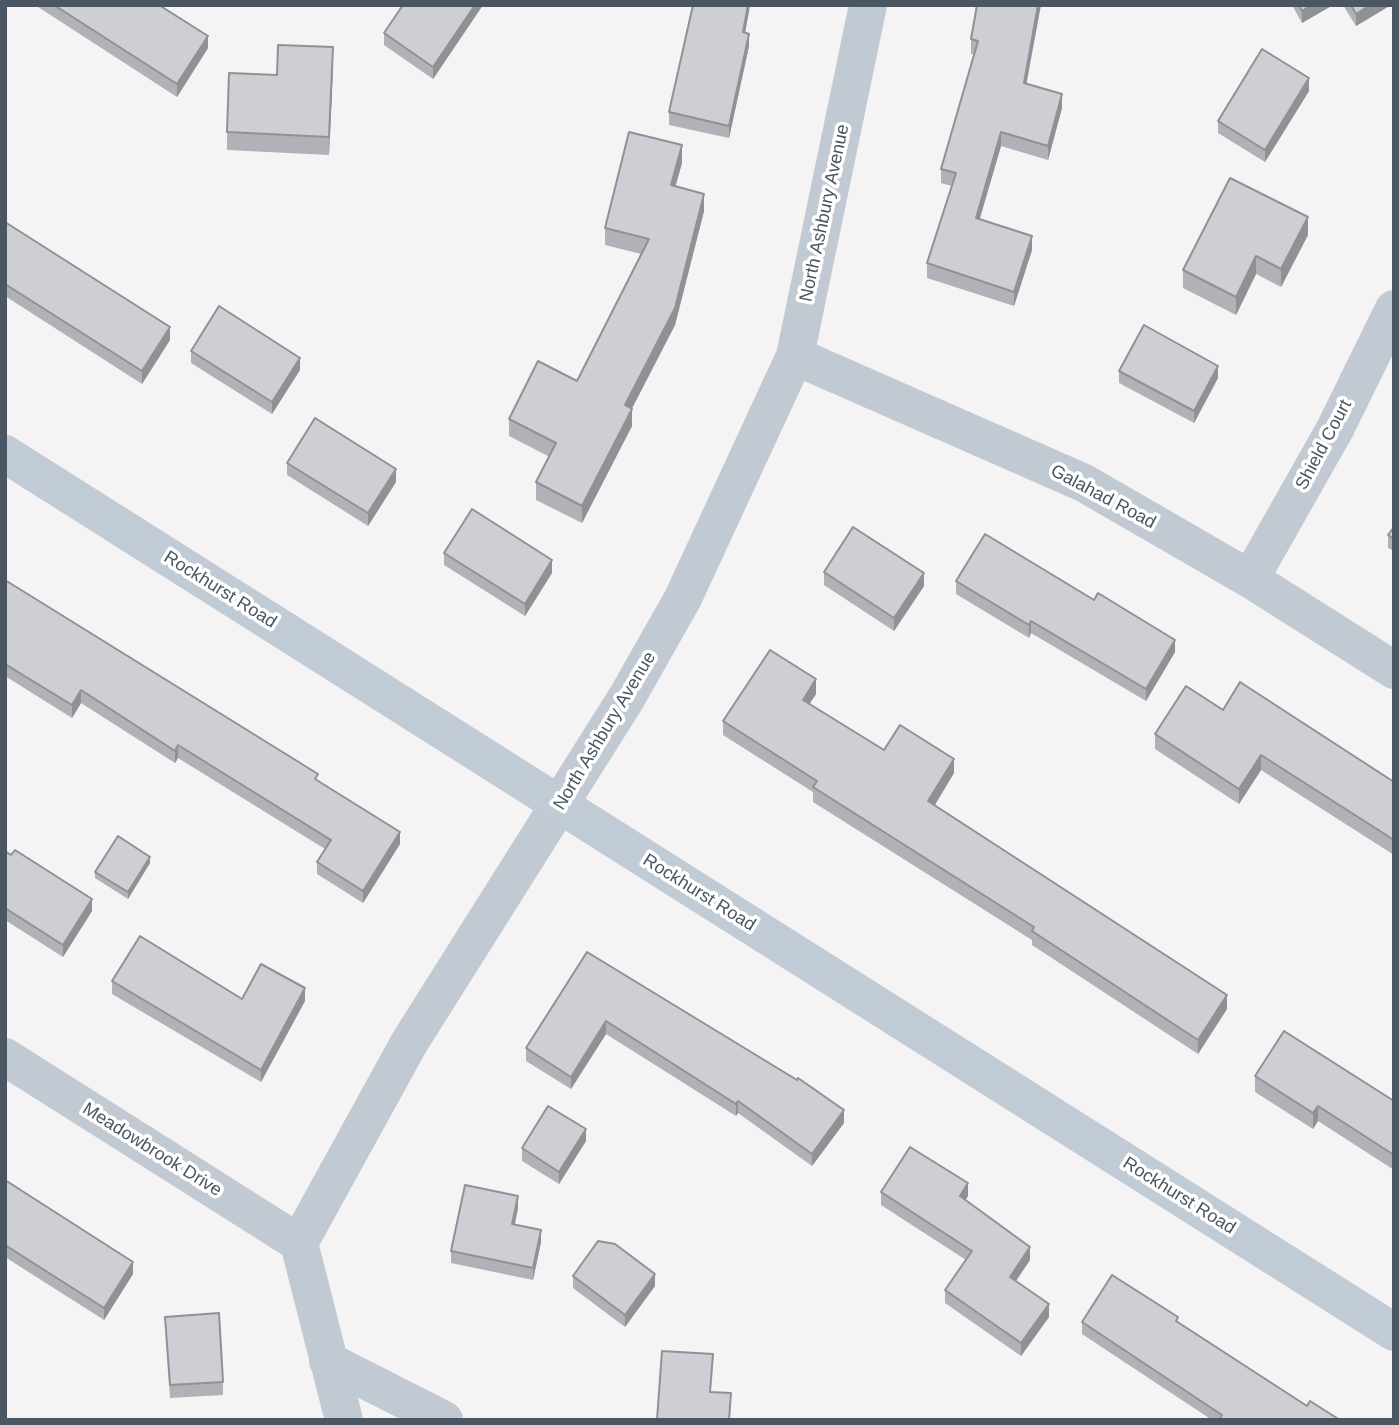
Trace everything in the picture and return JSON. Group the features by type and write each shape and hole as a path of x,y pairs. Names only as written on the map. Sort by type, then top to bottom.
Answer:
{"street":[{"name":"North Ashbury Avenue","path":"299,1243 409,1043 560,805 683,598 795,356 868,5"},
{"name":"Shield Court","path":"1250,579 1335,429 1394,309"},
{"name":"Galahad Road","path":"795,356 1084,483 1250,579 1394,670"},
{"name":"Rockhurst Road","path":"5,454 1394,1332"},
{"name":"Meadowbrook Drive","path":"5,1057 299,1243"},
{"path":"299,1243 344,1420"},
{"path":"328,1361 444,1420"}],"building":[{"path":"54,5 159,5 208,36 177,84"},
{"path":"403,5 475,5 433,67 384,33"},
{"path":"693,5 748,5 743,32 749,34 729,126 669,112"},
{"path":"977,5 1038,5 1024,83 1062,94 1048,146 1001,132 976,218 1032,236 1014,292 927,263 956,173 941,169 978,41 971,39"},
{"path":"1299,5 1311,5 1302,11"},
{"path":"1351,5 1370,5 1356,14"},
{"path":"278,45 333,47 329,137 227,132 229,73 277,75"},
{"path":"1262,49 1309,78 1265,150 1218,121"},
{"path":"629,132 682,145 671,185 704,194 675,308 625,405 632,409 582,506 536,482 556,443 509,419 538,361 577,381 649,239 605,228"},
{"path":"1230,178 1308,217 1281,269 1256,256 1236,297 1183,270"},
{"path":"5,222 170,327 142,371 5,284"},
{"path":"219,306 300,358 272,402 191,351"},
{"path":"1144,325 1218,366 1194,411 1119,371"},
{"path":"315,418 396,469 368,513 287,463"},
{"path":"472,509 552,560 525,604 444,553"},
{"path":"853,527 924,573 894,618 824,572"},
{"path":"1394,527 1394,539 1388,535"},
{"path":"985,534 1094,600 1098,593 1175,640 1146,689 1031,621 1029,625 956,581"},
{"path":"5,580 318,774 315,779 400,832 363,891 317,862 331,840 178,745 175,751 81,690 72,705 5,664"},
{"path":"770,650 816,679 803,700 884,750 900,725 954,759 928,801 1227,995 1198,1040 1032,931 1034,927 813,787 817,781 723,721"},
{"path":"1240,682 1394,782 1394,840 1261,755 1239,789 1155,734 1186,686 1223,710"},
{"path":"118,836 150,857 128,892 95,872"},
{"path":"15,850 92,899 63,945 5,908 5,851 11,855"},
{"path":"140,936 242,999 261,964 305,988 261,1070 112,981"},
{"path":"587,952 797,1080 798,1078 844,1110 812,1154 738,1101 736,1104 606,1021 571,1077 526,1048"},
{"path":"1284,1031 1394,1101 1394,1155 1318,1106 1313,1113 1255,1076"},
{"path":"548,1106 586,1129 559,1172 522,1148"},
{"path":"910,1147 968,1183 960,1196 1030,1247 1010,1277 1049,1304 1021,1343 945,1290 972,1251 881,1192"},
{"path":"5,1180 133,1262 104,1308 5,1245"},
{"path":"465,1185 518,1196 512,1224 541,1230 533,1268 451,1251"},
{"path":"598,1241 615,1244 655,1274 625,1315 573,1276"},
{"path":"1112,1275 1178,1317 1176,1321 1307,1406 1310,1401 1340,1420 1219,1420 1222,1415 1082,1322"},
{"path":"219,1313 223,1382 170,1385 165,1317"},
{"path":"662,1351 713,1354 710,1392 731,1393 729,1420 657,1420"}]}
